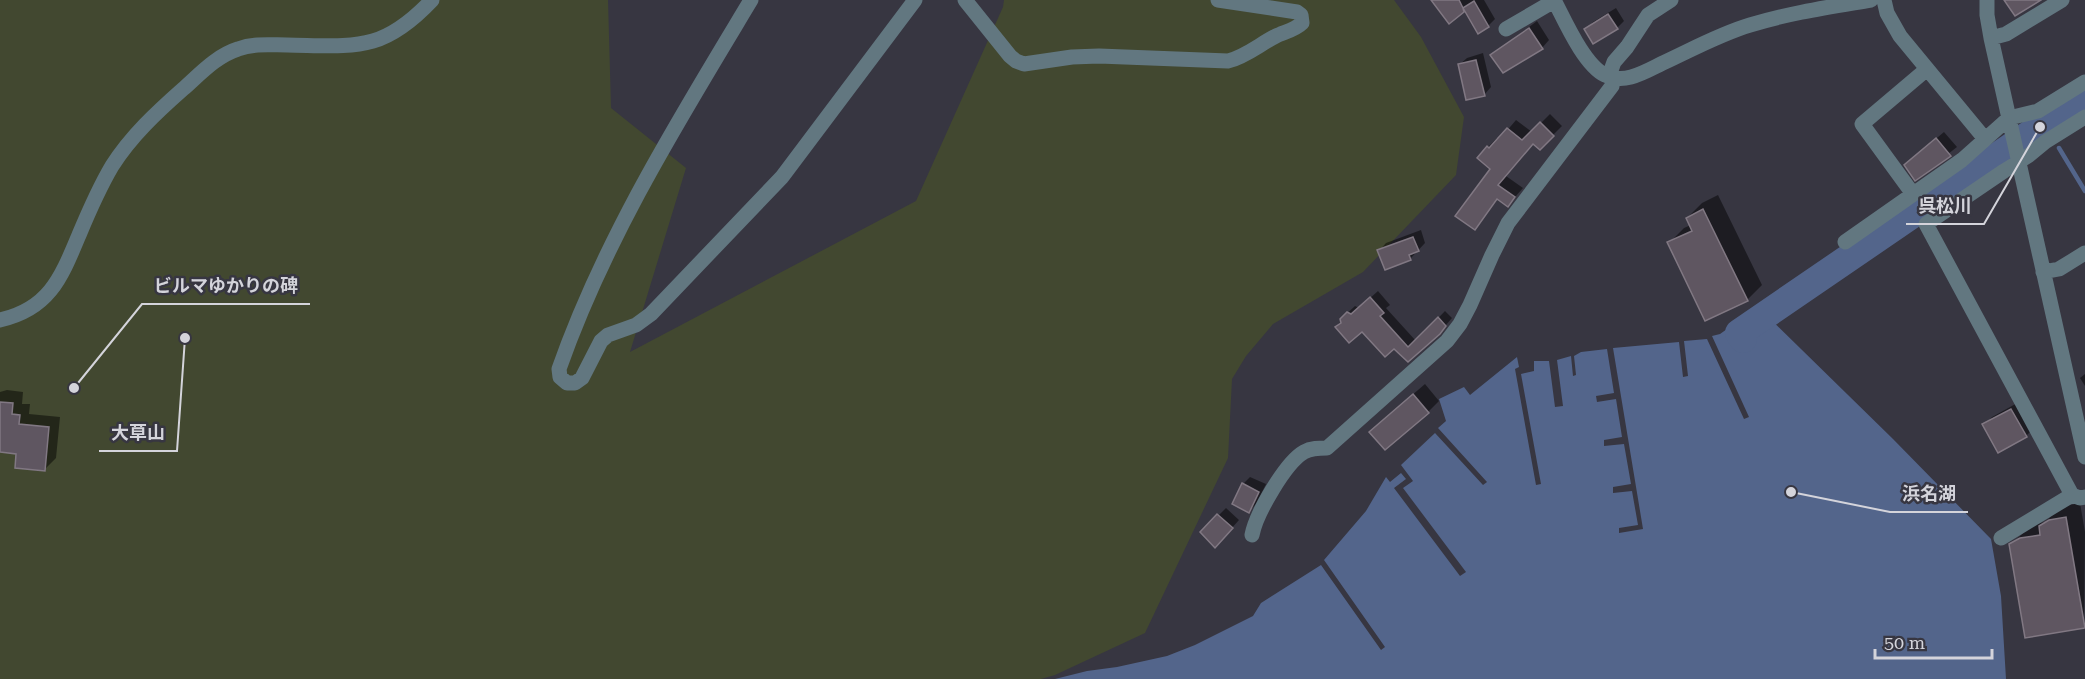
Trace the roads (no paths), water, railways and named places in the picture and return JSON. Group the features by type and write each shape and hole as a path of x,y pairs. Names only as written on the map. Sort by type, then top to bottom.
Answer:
{"street":[{"path":"0,320 27,311 49,294 64,272 95,198 114,162 154,116 219,58 237,49 257,45 345,46 379,40 400,30 432,0"},
{"path":"751,0 667,142 606,258 559,369 560,377 567,383 575,383 582,378 601,341 608,335 636,325 651,314 782,177 915,0"},
{"path":"964,0 1010,56 1024,64 1092,56 1228,61 1302,23 1298,12 1218,0"},
{"path":"1506,28 1554,0 1592,65 1611,77 1633,77 1704,43 1748,26 1793,14 1871,0"},
{"path":"1252,536 1254,524 1277,481 1297,458 1307,450 1327,448 1447,341 1460,324 1470,305 1508,223 1612,86 1614,62 1648,15 1671,0"},
{"path":"1884,0 1887,13 1894,26 1985,139"},
{"path":"1987,0 1990,38 2085,457"},
{"path":"1990,38 2006,34 2062,0"},
{"path":"1913,194 1862,124 1927,69"},
{"path":"1845,242 1962,160 1985,139 2009,122 2038,111 2085,82"},
{"path":"2001,538 2079,496 1926,224 2085,117"},
{"path":"2043,272 2059,269 2085,253"}],"water":[{"path":"1758,307 1991,539 2001,596 2006,679 1055,679 1167,656 1195,645 1253,616 1261,603 1321,565 1381,650 1385,647 1324,560 1366,511 1386,477 1390,482 1401,473 1406,479 1394,488 1460,576 1466,572 1403,488 1413,481 1401,465 1435,433 1483,485 1487,482 1438,428 1446,421 1439,399 1464,387 1470,395 1517,357 1519,367 1515,369 1536,485 1541,484 1521,374 1534,371 1534,361 1549,361 1555,407 1563,406 1557,360 1571,356 1573,376 1576,375 1574,356 1581,352 1607,349 1614,393 1596,396 1597,402 1616,399 1622,437 1604,440 1604,446 1624,444 1631,484 1613,487 1613,493 1632,491 1638,525 1619,528 1619,533 1643,529 1613,348 1679,342 1683,377 1688,376 1684,341 1707,339 1744,419 1749,417 1712,336 1720,334"}],"waterway":[{"path":"1743,339 1739,333 2040,127 2085,100"},
{"path":"2044,125 2050,133"},
{"path":"2059,148 2085,191"}],"place":[{"name":"呉松川","path":"2040,127"},
{"name":"大草山","path":"185,338"},
{"name":"ビルマゆかりの碑","path":"74,388"},
{"name":"浜名湖","path":"1791,492"}]}
